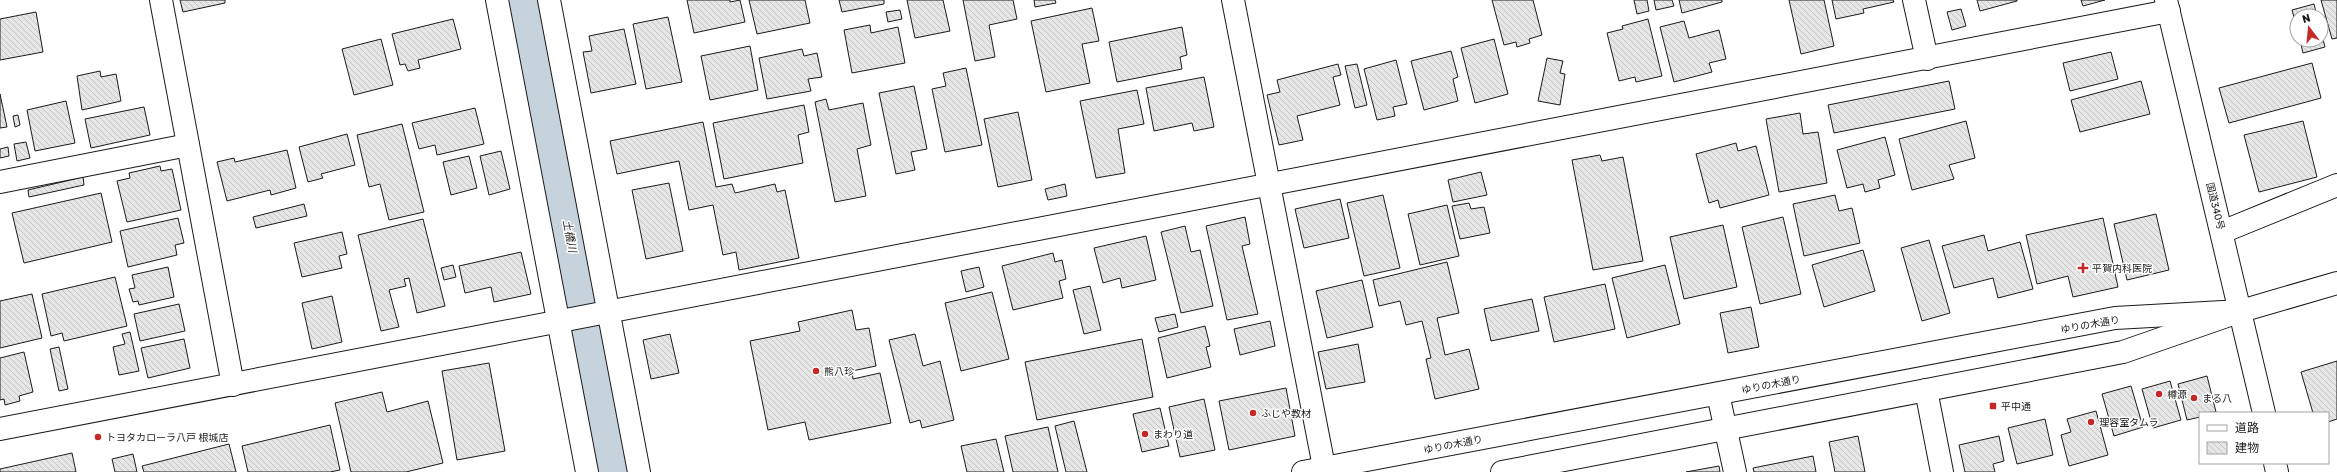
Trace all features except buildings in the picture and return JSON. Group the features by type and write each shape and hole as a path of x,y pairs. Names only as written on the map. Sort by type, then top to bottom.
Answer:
{"main road":[{"path":"161,0 234,385"},
{"path":"497,0 587,472"},
{"path":"549,0 639,472"},
{"path":"1235,0 1270,185 1317,471"},
{"path":"1914,0 1927,59"},
{"path":"0,429 234,385 609,310 1927,59 2168,6"},
{"name":"国道340号","path":"2168,6 2264,412"},
{"path":"0,182 188,144"},
{"path":"2222,232 2337,185"},
{"name":"ゆりの木通り","path":"1502,472 2123,352 2241,311 2337,283"},
{"name":"ゆりの木通り","path":"1317,471 2116,318 2241,311"},
{"path":"1926,390 1942,472"},
{"path":"1718,394 1735,472"}],"waterway":[{"name":"土橋川","path":"524,0 586,326 616,472"}],"place":[{"name":"平賀内科医院","path":"2083,268"},
{"name":"熊八珍","path":"816,371"},
{"name":"樽源","path":"2159,394"},
{"name":"まる八","path":"2194,398"},
{"name":"平中通","path":"1993,406"},
{"name":"ふじや教材","path":"1253,413"},
{"name":"理容室タムラ","path":"2091,422"},
{"name":"まわり道","path":"1145,434"},
{"name":"トヨタカローラ八戸 根城店","path":"98,437"}]}
